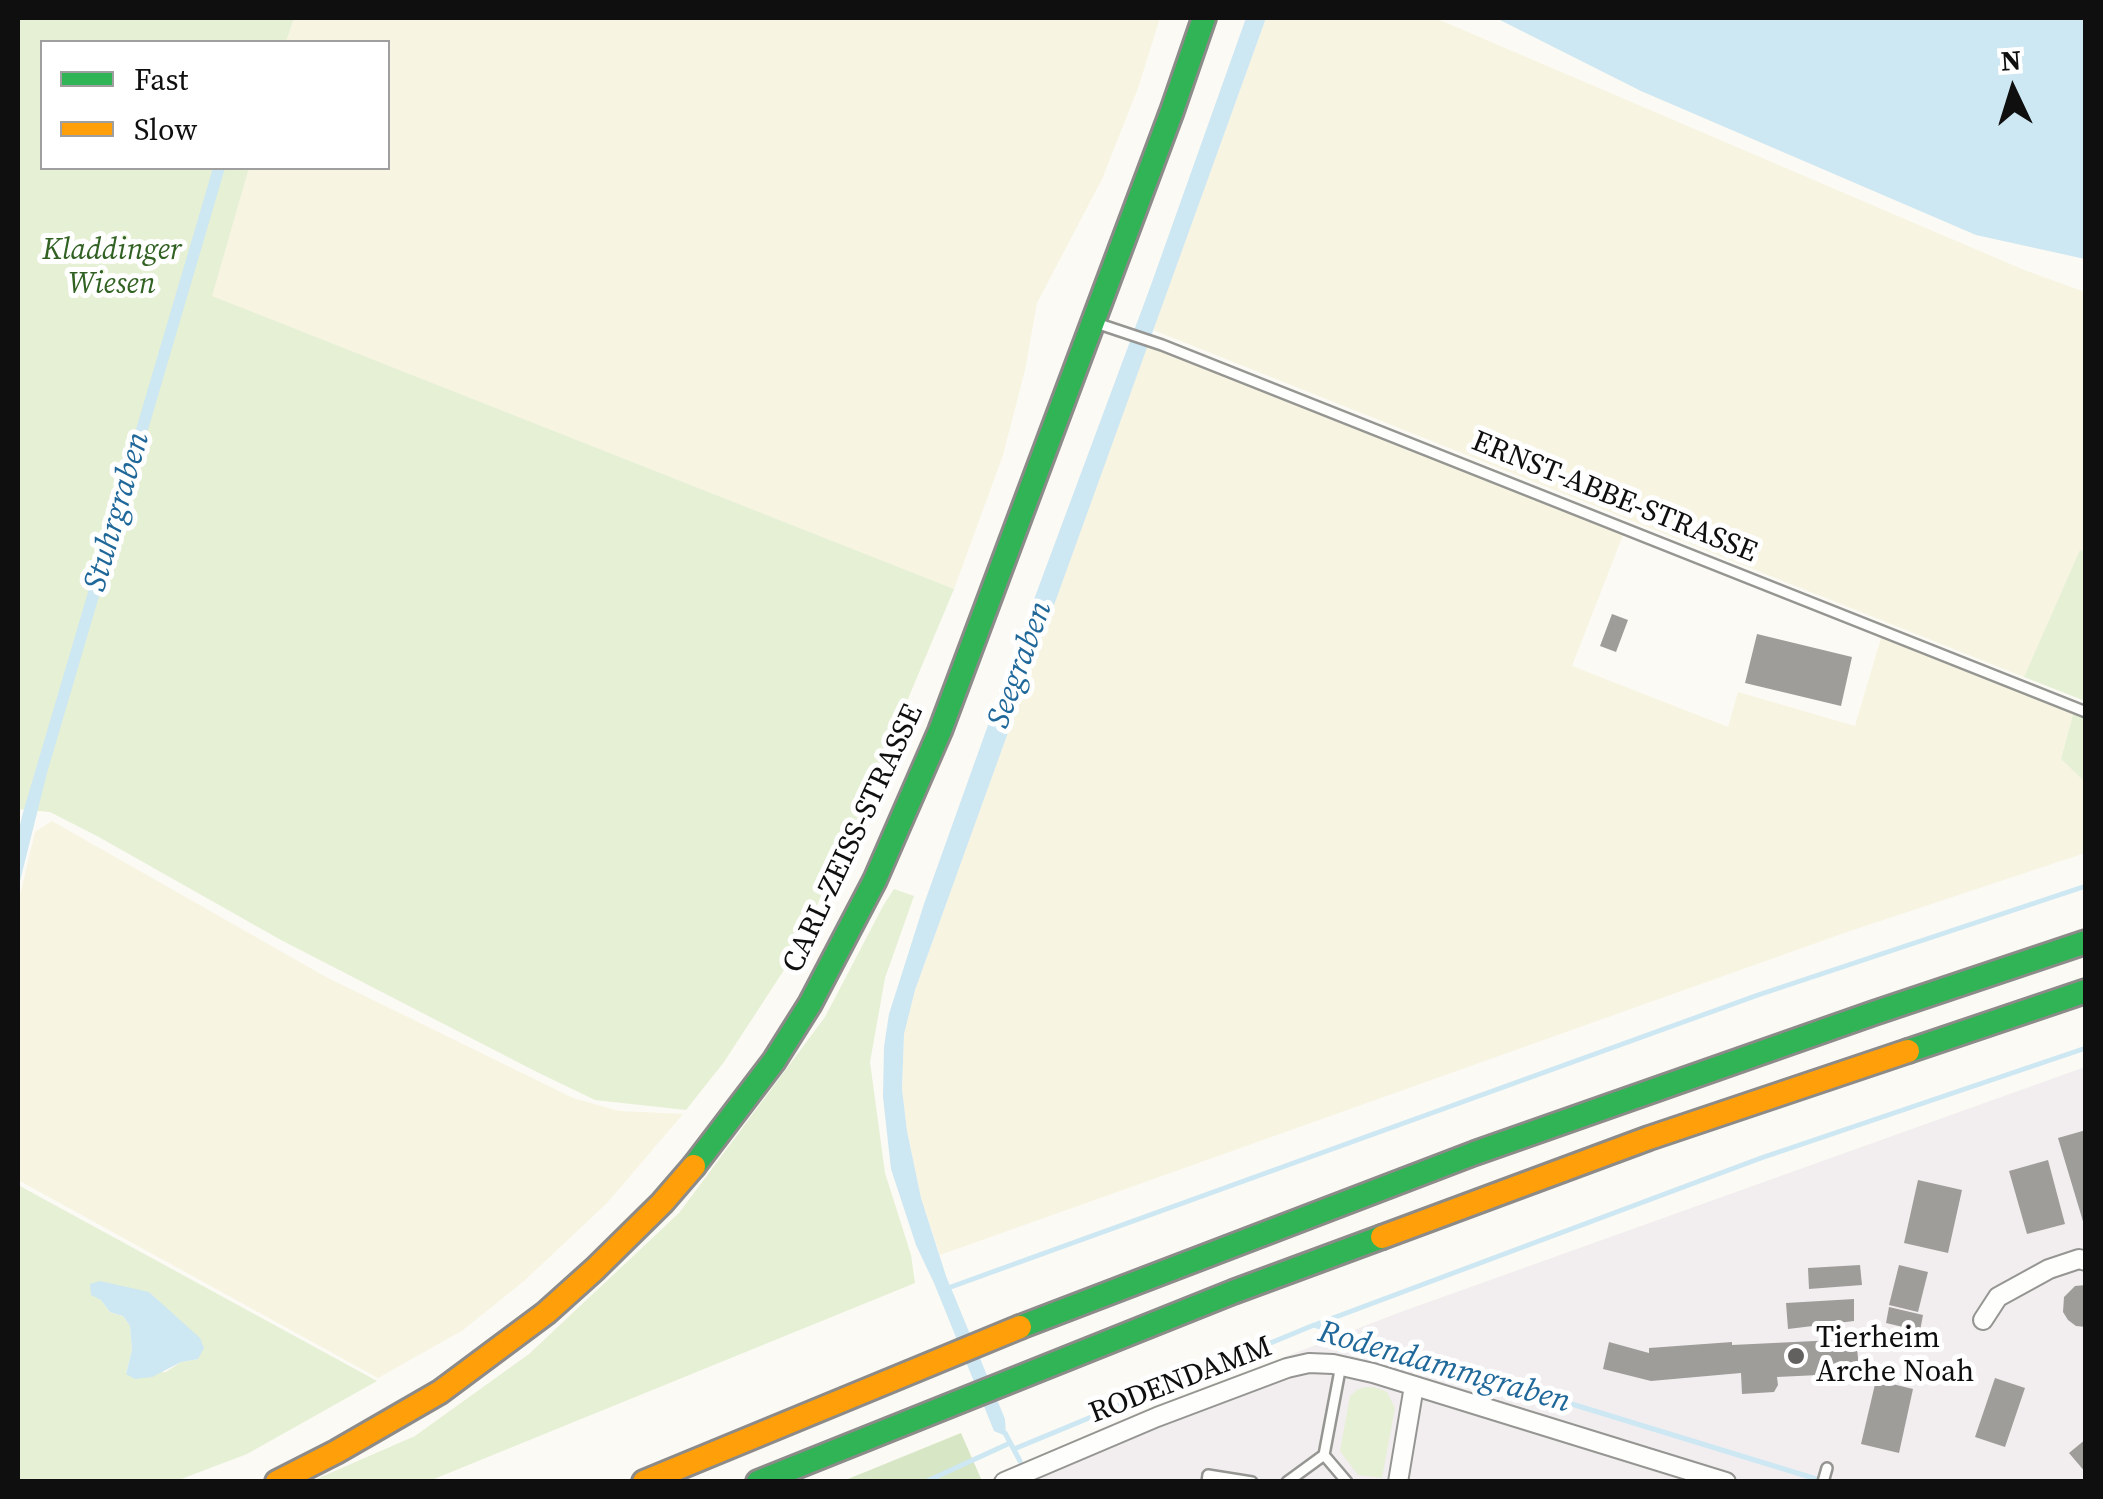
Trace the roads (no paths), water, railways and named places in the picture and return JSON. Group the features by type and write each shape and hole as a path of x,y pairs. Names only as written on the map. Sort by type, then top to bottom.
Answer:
{"main road":[{"name":"CARL-ZEISS-STRASSE","path":"276,1482 440,1392 546,1313 662,1203 774,1061 843,944 905,814 1094,322 1204,18"},
{"path":"644,1482 1096,1296 1475,1153 2086,942"},
{"path":"758,1482 1233,1292 1649,1138 2086,990"}],"street":[{"path":"1982,1320 1998,1298 2048,1269 2079,1259 2086,1261"},
{"name":"RODENDAMM","path":"1004,1482 1157,1417 1309,1363 1373,1372 1726,1482"},
{"path":"1398,1482 1414,1386"}],"lane":[{"name":"ERNST-ABBE-STRASSE","path":"1094,322 1162,345 2086,712"},
{"path":"1286,1482 1324,1455 1341,1365"},
{"path":"1324,1455 1347,1482"},
{"path":"1823,1482 1827,1468"},
{"path":"1206,1482 1208,1475 1252,1482"}],"water":[{"name":"Seegraben","path":"1246,18 1266,18 915,990 904,1034 902,1089 921,1198 946,1276 1005,1419 1006,1436 994,1431 916,1245 891,1169 883,1097 889,1014 1007,672"},
{"path":"1496,18 2085,18 2085,259 1976,235 1641,91"},
{"name":"Stuhrgraben","path":"212,170 224,170 47,773 18,889 22,816"},
{"path":"100,1281 149,1292 200,1338 204,1348 198,1359 181,1362 152,1377 135,1379 126,1374 132,1350 130,1326 123,1316 110,1312 91,1295 90,1284"}],"waterway":[{"path":"948,1288 1758,995 2086,886"},
{"path":"1317,1324 1761,1158 2086,1048"},
{"name":"Rodendammgraben","path":"1014,1449 1314,1325 1823,1481"},
{"name":"Rodendammgraben","path":"1005,1433 1020,1461"},
{"path":"925,1482 1010,1443"}],"place":[{"name":"Tierheim Arche Noah","path":"1796,1356"}],"park label":[{"name":"Kladdinger Wiesen","path":"112,268"}]}
